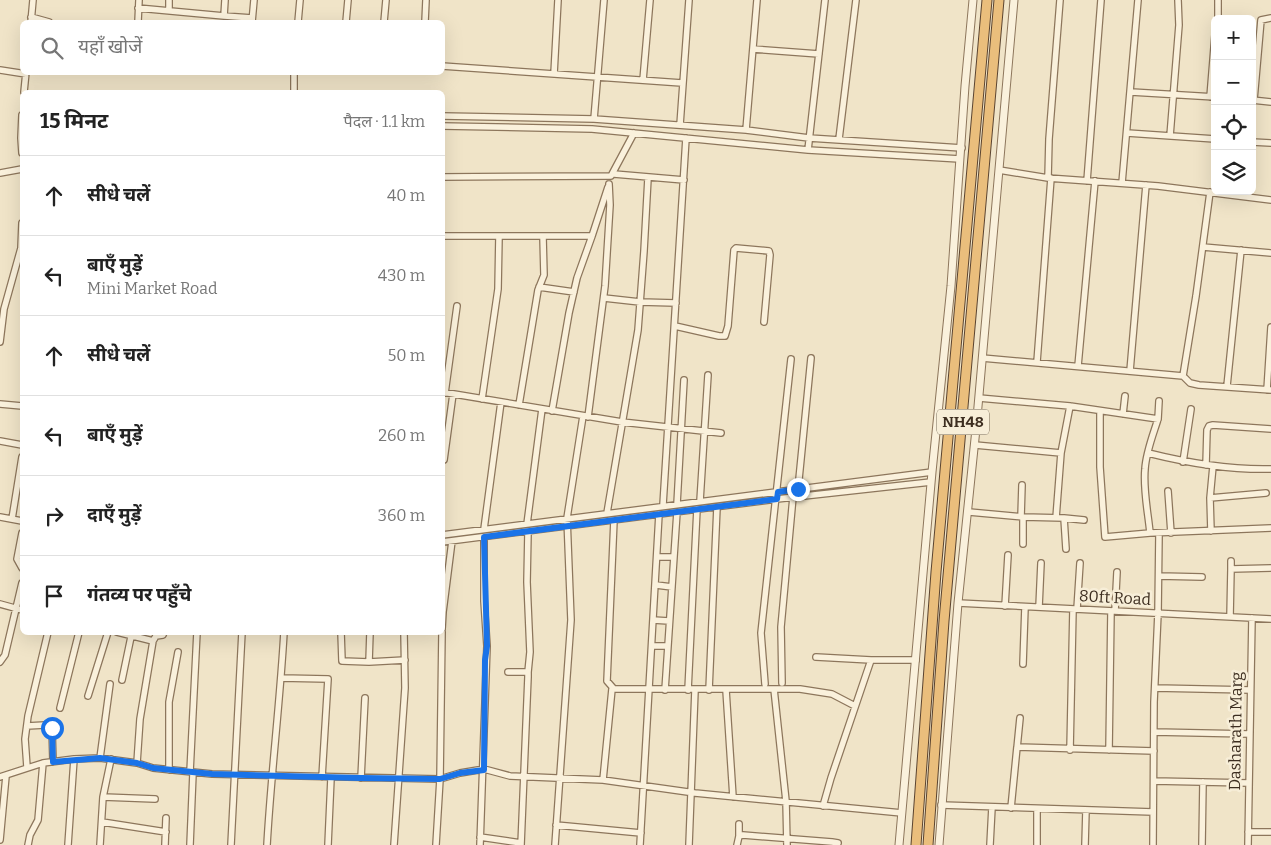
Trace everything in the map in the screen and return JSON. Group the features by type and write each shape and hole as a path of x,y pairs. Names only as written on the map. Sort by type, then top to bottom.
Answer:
{"highway":[{"name":"NH48","path":"916,845 936,572 987,0"},
{"name":"NH48","path":"928,845 944,621 999,0"}],"street":[{"path":"31,20 33,0"},
{"path":"138,20 139,0"},
{"path":"169,0 169,11"},
{"path":"224,16 225,0"},
{"path":"138,8 252,20 254,0"},
{"path":"298,20 300,0"},
{"path":"346,20 348,0"},
{"path":"384,20 386,0"},
{"path":"424,20 426,0"},
{"path":"554,74 558,0"},
{"path":"594,119 604,0"},
{"path":"643,80 650,0"},
{"path":"680,125 689,0"},
{"path":"746,130 757,0"},
{"path":"808,150 825,0"},
{"path":"839,139 856,0"},
{"path":"899,845 931,482 951,286 973,0"},
{"path":"939,845 958,603 975,445 1014,0"},
{"path":"1037,362 1050,178 1049,139 1060,0"},
{"path":"1087,181 1101,0"},
{"path":"1122,184 1138,0"},
{"path":"1170,136 1179,26 1178,0"},
{"path":"1218,0 1218,15"},
{"path":"1256,70 1261,20 1271,18"},
{"path":"753,49 819,54"},
{"path":"445,66 682,83"},
{"path":"0,70 20,72"},
{"path":"24,90 26,75"},
{"path":"294,75 294,90"},
{"path":"1131,92 1211,97"},
{"path":"1256,100 1271,102"},
{"path":"445,116 594,119 746,130 809,138 962,148"},
{"path":"445,126 592,129 808,150 960,159"},
{"path":"1127,133 1211,139"},
{"path":"552,411 574,292 609,184 634,134"},
{"path":"663,505 686,138"},
{"path":"1256,142 1271,143"},
{"path":"0,173 20,169"},
{"path":"999,170 1050,178 1146,185 1271,200"},
{"path":"445,176 613,175 684,180"},
{"path":"607,513 638,330 648,178"},
{"path":"1078,366 1095,181"},
{"path":"555,845 571,620 567,518 604,298 610,205 609,184"},
{"path":"1130,371 1146,185"},
{"path":"1183,376 1210,192"},
{"path":"445,236 592,236"},
{"path":"482,399 498,289 499,236"},
{"path":"520,405 539,287 544,275 543,237"},
{"path":"1203,247 1271,253"},
{"path":"674,326 725,336 728,326 734,250 736,248 769,251 764,322"},
{"path":"1226,386 1241,250"},
{"path":"0,342 2,308 20,251"},
{"path":"539,287 574,292"},
{"path":"604,298 676,304"},
{"path":"445,386 457,306"},
{"path":"982,358 1183,376 1190,383 1269,390 1271,328"},
{"path":"798,489 811,358"},
{"path":"765,684 761,633 792,359"},
{"path":"700,501 708,375"},
{"path":"677,504 684,380"},
{"path":"445,393 622,422 721,433"},
{"path":"445,453 453,394"},
{"path":"1123,414 1124,396"},
{"path":"979,398 1070,406 1158,419"},
{"path":"1150,533 1145,491 1145,469 1158,419 1158,401"},
{"path":"484,529 501,402"},
{"path":"0,404 20,406"},
{"path":"1056,518 1060,453 1070,406"},
{"path":"527,524 542,409"},
{"path":"1183,462 1192,409"},
{"path":"1100,411 1100,467 1105,537 1150,533 1271,528"},
{"path":"1206,465 1207,430 1209,426 1271,429"},
{"path":"0,442 20,445"},
{"path":"975,445 1060,453"},
{"path":"1148,453 1183,462 1213,466 1271,469"},
{"path":"1211,531 1210,498 1213,466"},
{"path":"12,519 20,469"},
{"path":"445,535 663,505 932,472"},
{"path":"445,542 777,499 931,482"},
{"path":"1022,485 1023,544"},
{"path":"1168,492 1171,533"},
{"path":"1210,498 1266,493"},
{"path":"782,683 781,627 793,498"},
{"path":"709,690 717,507"},
{"path":"688,690 697,509"},
{"path":"665,690 677,512"},
{"path":"968,512 1084,520"},
{"path":"640,845 659,514"},
{"path":"0,517 20,521"},
{"path":"1064,518 1066,549"},
{"path":"614,520 607,681 614,689 726,690 800,688 832,694 855,706"},
{"path":"480,837 521,844 530,652 527,582 528,532"},
{"path":"1153,845 1159,534"},
{"path":"480,845 484,770 485,660 487,646 484,537"},
{"path":"445,596 452,541"},
{"path":"20,543 17,559 20,564"},
{"path":"1005,606 1008,555"},
{"path":"657,557 674,557"},
{"path":"1230,617 1231,561"},
{"path":"1039,607 1041,563"},
{"path":"1070,750 1075,609 1080,563"},
{"path":"1231,569 1271,568"},
{"path":"1109,750 1113,611 1118,572"},
{"path":"1159,576 1202,577"},
{"path":"656,585 672,587"},
{"path":"0,662 5,654 20,591"},
{"name":"80ft Road","path":"958,603 1271,619"},
{"path":"0,604 20,609"},
{"path":"1023,664 1025,607"},
{"name":"Dasharath Marg","path":"1248,845 1252,618"},
{"path":"653,620 669,621"},
{"path":"27,767 27,726 33,692 47,635"},
{"path":"60,708 78,635"},
{"path":"88,696 107,635"},
{"path":"122,680 132,635"},
{"path":"135,635 153,641"},
{"path":"137,763 140,719 153,641 156,636 163,635"},
{"path":"190,845 197,635"},
{"path":"231,845 242,635"},
{"path":"267,845 271,776 284,635"},
{"path":"341,635 342,661 405,660"},
{"path":"369,662 370,635"},
{"path":"394,845 405,688 404,635"},
{"path":"436,845 440,779 442,635"},
{"path":"652,646 668,646"},
{"path":"169,770 169,702 178,652"},
{"path":"816,656 871,660 916,660"},
{"path":"823,806 871,660"},
{"path":"508,672 528,672"},
{"path":"281,678 328,679 322,777"},
{"path":"100,758 110,684"},
{"path":"1155,688 1250,690"},
{"path":"603,780 612,689 614,689"},
{"path":"774,689 786,801 787,845"},
{"path":"689,845 695,690"},
{"path":"726,690 733,797"},
{"path":"361,778 366,698"},
{"path":"1011,808 1020,718"},
{"path":"27,726 45,725 52,728 53,762"},
{"path":"1154,732 1249,734"},
{"path":"1017,748 1154,751"},
{"path":"0,840 3,777 27,767 43,763 100,758 137,763 153,768 234,775 440,779 460,773 484,770 510,776 603,780 733,797 902,813"},
{"path":"68,845 74,759"},
{"path":"100,845 103,797 111,759"},
{"path":"28,845 30,835 38,820 43,763"},
{"path":"328,845 331,778"},
{"path":"1154,781 1248,783"},
{"path":"1202,845 1203,782"},
{"path":"103,797 155,799"},
{"path":"942,805 1153,812"},
{"path":"990,845 992,807"},
{"path":"1037,809 1037,845"},
{"path":"1085,845 1086,810"},
{"path":"165,845 166,818"},
{"path":"102,822 166,832"},
{"path":"737,845 739,824"},
{"path":"556,825 641,834"},
{"path":"1248,832 1271,832"},
{"path":"739,836 787,838 838,843 838,845"}],"route":[{"path":"52,728 53,762 100,758 123,760 153,768 212,774 361,778 440,779 460,773 484,770 485,660 487,646 484,601 484,537 777,499 778,492 798,489"}]}
